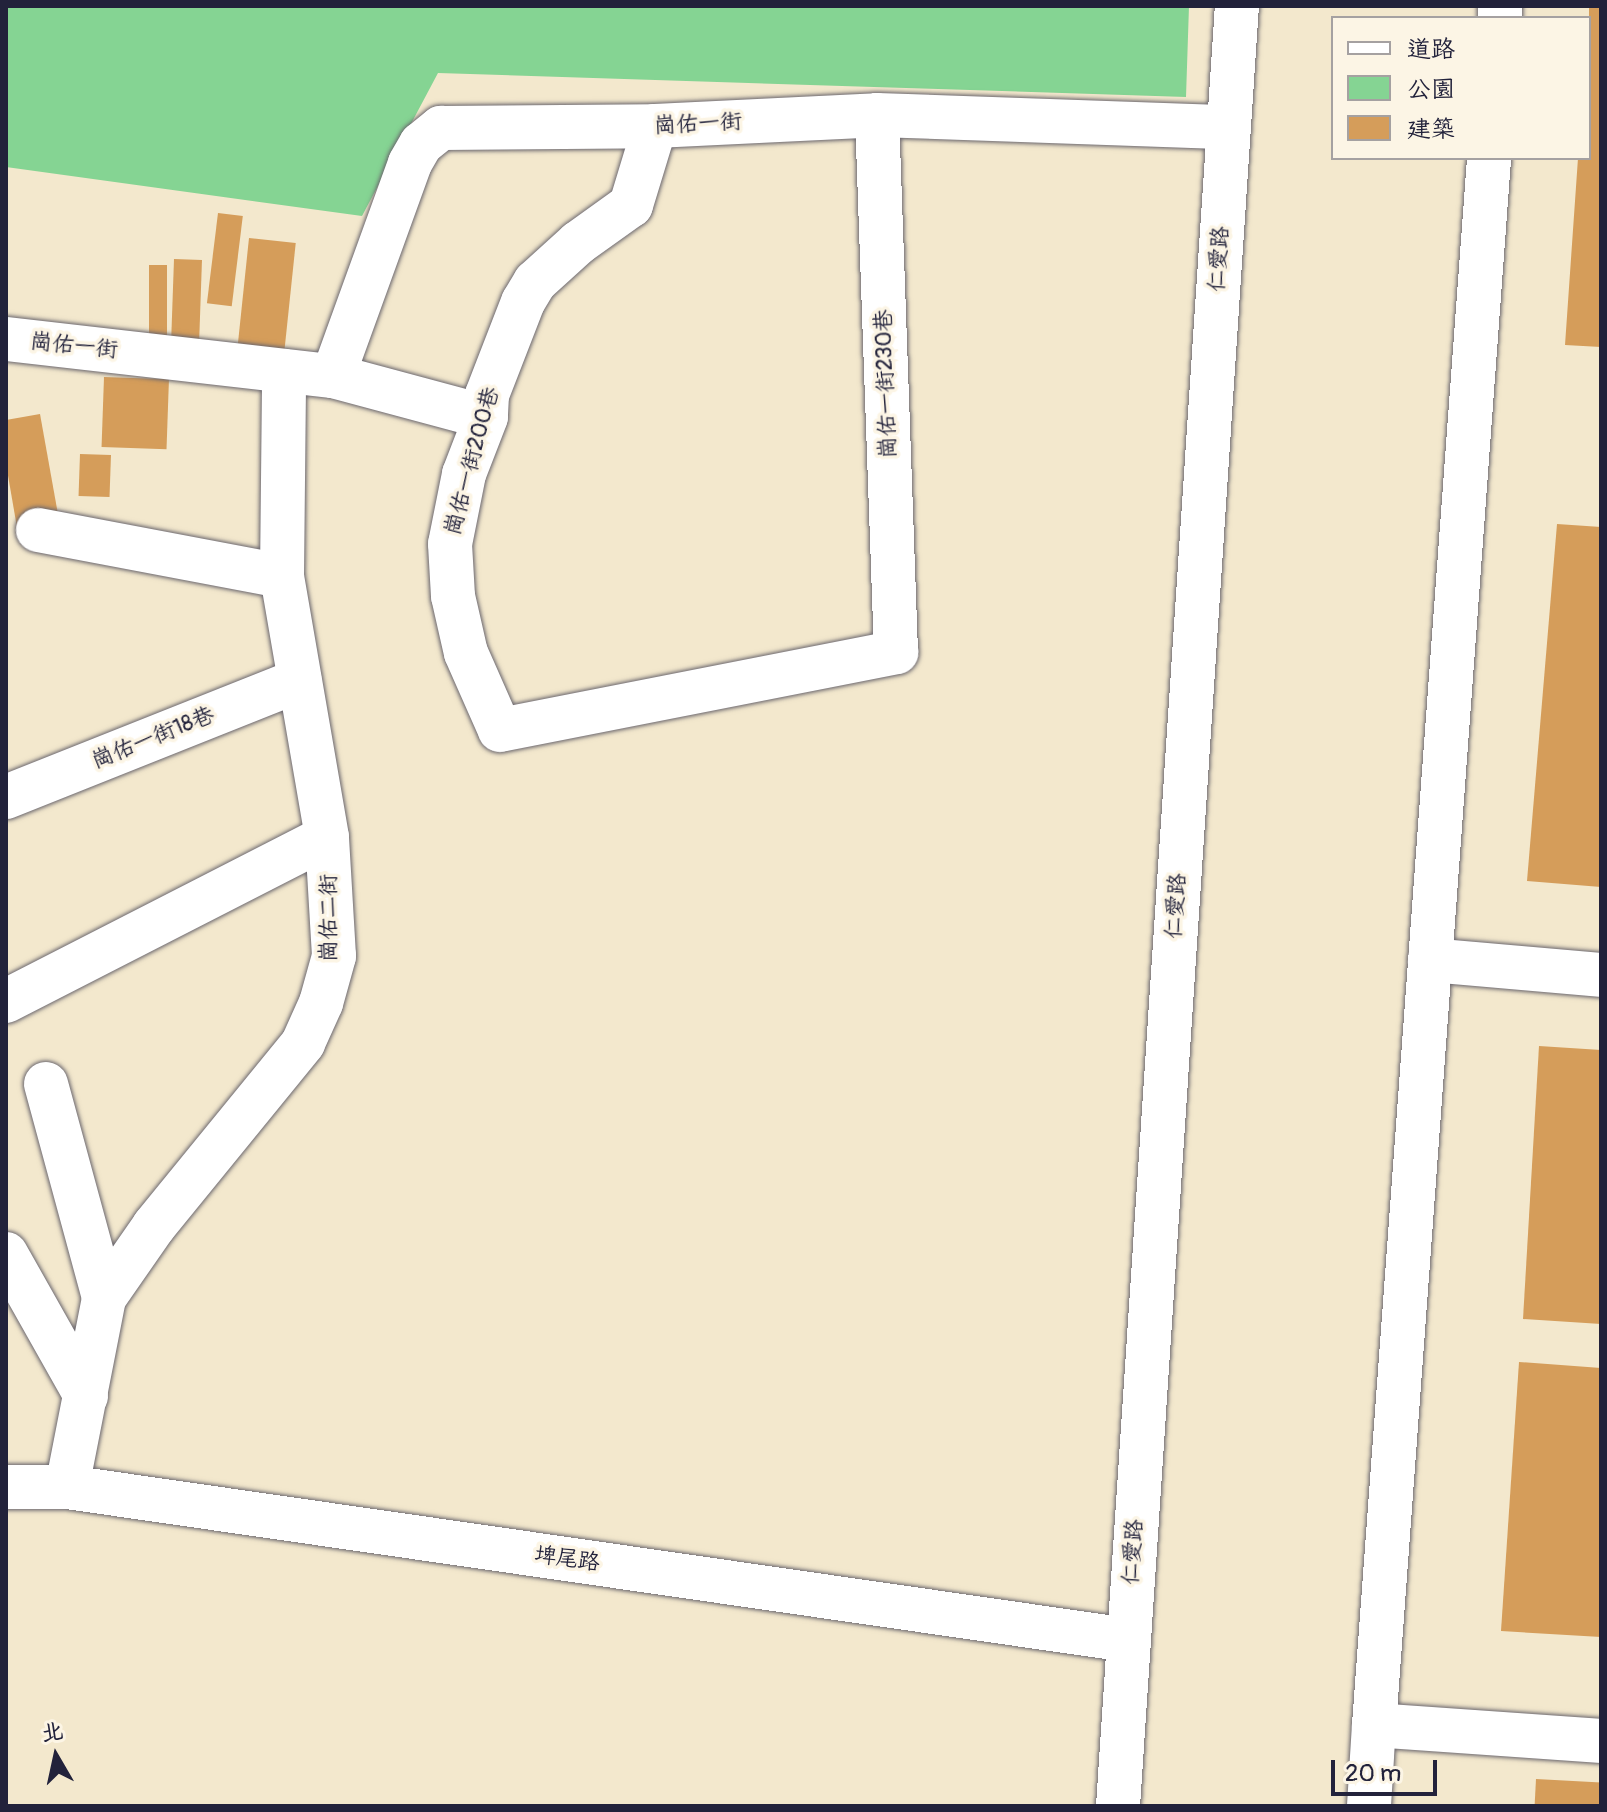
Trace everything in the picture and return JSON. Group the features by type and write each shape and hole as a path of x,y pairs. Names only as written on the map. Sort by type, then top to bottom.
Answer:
{"street":[{"name":"仁愛路","path":"1118,1806 1237,6"},
{"name":"崗佑一街","path":"333,376 410,163 421,144 441,128 655,126 877,115 1228,127"},
{"name":"崗佑一街230巷","path":"877,115 896,652"},
{"name":"崗佑一街200巷","path":"655,126 631,205 578,243 535,282 487,395 486,417 464,474 450,544 453,596 466,653 500,730 896,652"},
{"path":"1369,1806 1489,160"},
{"name":"崗佑一街","path":"6,339 333,376 486,417"},
{"name":"崗佑二街","path":"67,1487 104,1298 154,1226 303,1043 321,1003 334,956 327,837 282,576 284,371"},
{"path":"38,530 282,576"},
{"name":"崗佑一街18巷","path":"6,797 300,680"},
{"path":"6,1001 327,837"},
{"path":"1430,960 1601,975"},
{"path":"46,1084 104,1298"},
{"path":"6,1254 86,1396"},
{"name":"埤尾路","path":"6,1487 67,1487 1127,1640"},
{"path":"1374,1725 1601,1741"}],"green space":[{"path":"6,6 1189,6 1186,97 438,73 362,216 6,167"}],"building":[{"path":"1589,6 1601,6 1601,347 1565,345 1578,160 1591,160"},
{"path":"218,213 243,216 232,306 207,303"},
{"path":"249,238 296,243 284,350 238,345"},
{"path":"174,259 202,260 199,341 171,340"},
{"path":"149,265 167,265 167,345 149,345"},
{"path":"104,377 169,379 167,449 102,447"},
{"path":"40,414 61,531 19,539 6,464 6,420"},
{"path":"80,454 111,455 110,497 79,496"},
{"path":"1557,524 1601,527 1601,887 1527,881"},
{"path":"1539,1046 1601,1050 1601,1324 1523,1319"},
{"path":"1519,1362 1601,1368 1601,1637 1501,1631"},
{"path":"1536,1779 1601,1782 1600,1806 1535,1806"}]}
